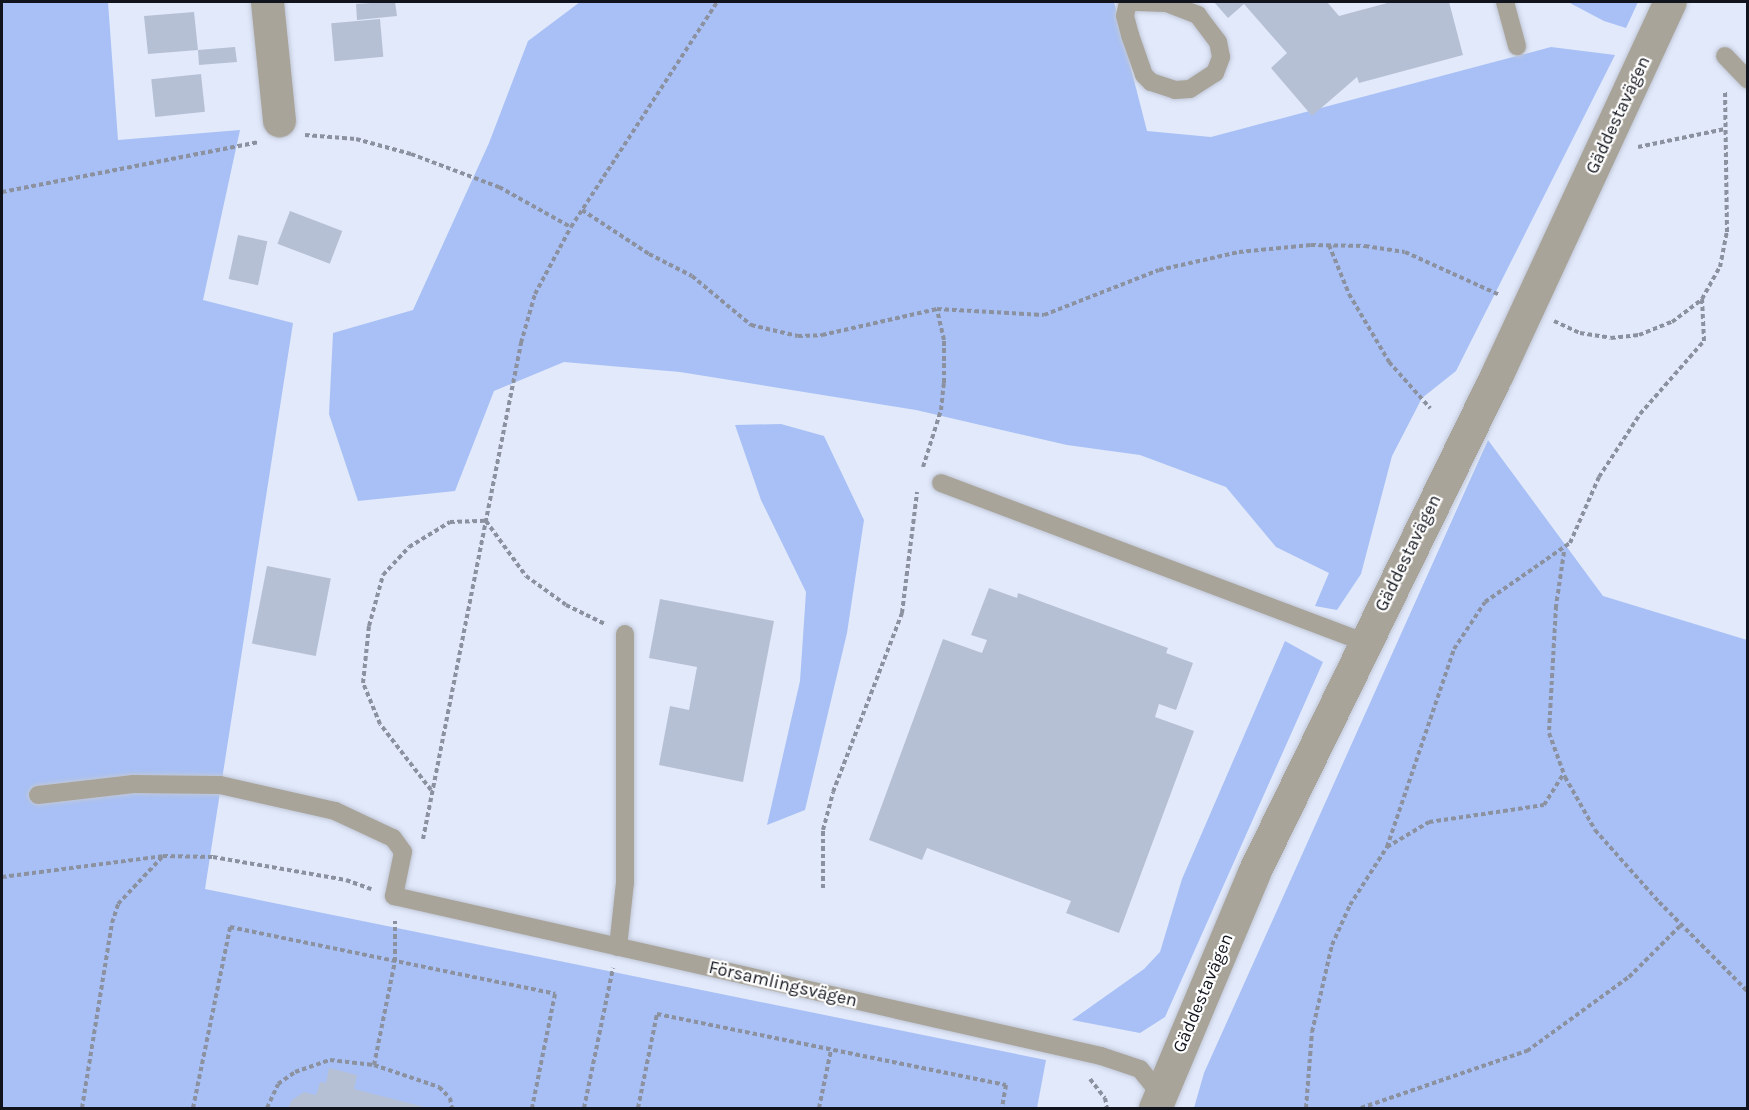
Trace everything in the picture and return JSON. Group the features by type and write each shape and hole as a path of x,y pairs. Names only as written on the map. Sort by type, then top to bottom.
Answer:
{"street":[{"path":"267,2 278,133"},
{"name":"Gäddestavägen","path":"1158,1101 1254,872 1497,375 1670,2"}],"lane":[{"path":"1129,2 1166,3 1198,15 1218,42 1221,57 1215,73 1190,89 1175,90 1151,82 1144,75 1130,35 1125,16 1129,2"},
{"path":"1505,2 1517,46"},
{"path":"1725,56 1748,80"},
{"path":"941,483 1365,642"},
{"path":"618,947 625,883 625,634"},
{"path":"38,795 133,784 220,785 335,811 393,838 403,852 394,896"},
{"name":"Församlingsvägen","path":"394,896 1101,1056 1140,1069 1158,1101"}],"path":[{"path":"421,850 529,311 571,227 716,3 709,2"},
{"path":"1546,317 1580,333 1611,338 1639,335 1672,322 1702,299 1720,267 1727,232 1725,56"},
{"path":"1637,147 1725,129"},
{"path":"2,192 278,133 356,139 411,154 499,187 571,227"},
{"path":"582,210 649,254 692,276 751,325 773,333 822,335 937,309 1044,315 1159,270 1239,252 1329,245 1405,252 1508,299"},
{"path":"1329,245 1349,294 1389,362 1430,408"},
{"path":"1702,299 1704,340 1640,414 1599,477 1564,551 1556,606 1550,733 1564,773 1595,830 1681,925 1748,992"},
{"path":"921,476 941,410 944,383 944,340 937,309"},
{"path":"823,888 823,830 833,792 902,613 911,518 919,484"},
{"path":"486,521 526,576 566,605 625,634"},
{"path":"431,791 380,724 363,683 369,626 383,575 409,547 450,522 486,521"},
{"path":"1306,1108 1312,1032 1332,945 1350,905 1387,847 1454,649 1485,602 1564,551"},
{"path":"1387,847 1429,822 1545,805 1564,773"},
{"path":"82,1108 112,923 118,904 163,856"},
{"path":"2,877 163,856 213,857 346,880 394,896 395,961 374,1065"},
{"path":"1361,1108 1527,1051 1629,977 1681,925"},
{"path":"193,1108 230,927 555,994 532,1108"},
{"path":"584,1108 618,947"},
{"path":"638,1108 657,1014 1006,1085 1002,1108"},
{"path":"819,1108 831,1050"},
{"path":"267,1108 278,1084 302,1069 330,1060 374,1065 439,1087 450,1098 452,1108"}],"shaded area":[{"path":"2,2 108,2 118,140 240,130 203,300 293,323 205,889 1046,1060 1037,1108 2,1108"},
{"path":"580,2 1114,2 1147,131 1211,137 1551,47 1615,55 1456,371 1422,398 1392,456 1361,574 1337,610 1315,606 1329,573 1276,547 1226,487 1140,455 1067,445 916,410 680,372 564,362 494,391 455,491 358,501 329,414 333,333 413,310 489,143 528,41"},
{"path":"1568,2 1638,2 1626,28 1604,21"},
{"path":"781,424 824,436 864,520 847,633 805,810 767,825 800,681 806,592 761,500 735,425"},
{"path":"1488,440 1603,596 1747,640 1747,1108 1194,1108 1204,1073"},
{"path":"1285,641 1323,662 1165,1017 1140,1033 1072,1020 1144,969 1160,952 1182,879"}],"building":[{"path":"395,2 397,16 357,20 356,4"},
{"path":"1214,2 1327,2 1339,16 1391,2 1449,2 1463,55 1359,83 1357,77 1312,116 1271,68 1287,53 1244,4 1228,18"},
{"path":"194,12 198,50 148,54 144,16"},
{"path":"380,19 383,57 334,61 331,23"},
{"path":"235,47 237,62 199,65 198,50"},
{"path":"201,74 205,112 155,117 151,79"},
{"path":"290,211 342,231 330,264 277,244"},
{"path":"238,235 267,241 258,285 229,279"},
{"path":"267,566 331,578 316,656 252,644"},
{"path":"989,588 1017,598 1018,593 1168,648 1166,653 1193,663 1176,710 1159,704 1155,717 1194,731 1119,933 1066,913 1071,901 927,848 922,860 869,840 943,639 982,653 987,640 971,635"},
{"path":"660,599 774,621 743,782 659,765 670,706 689,710 697,667 649,658"},
{"path":"329,1068 357,1075 354,1089 428,1108 288,1108 292,1100 304,1092 316,1095 320,1082 326,1083"}]}
